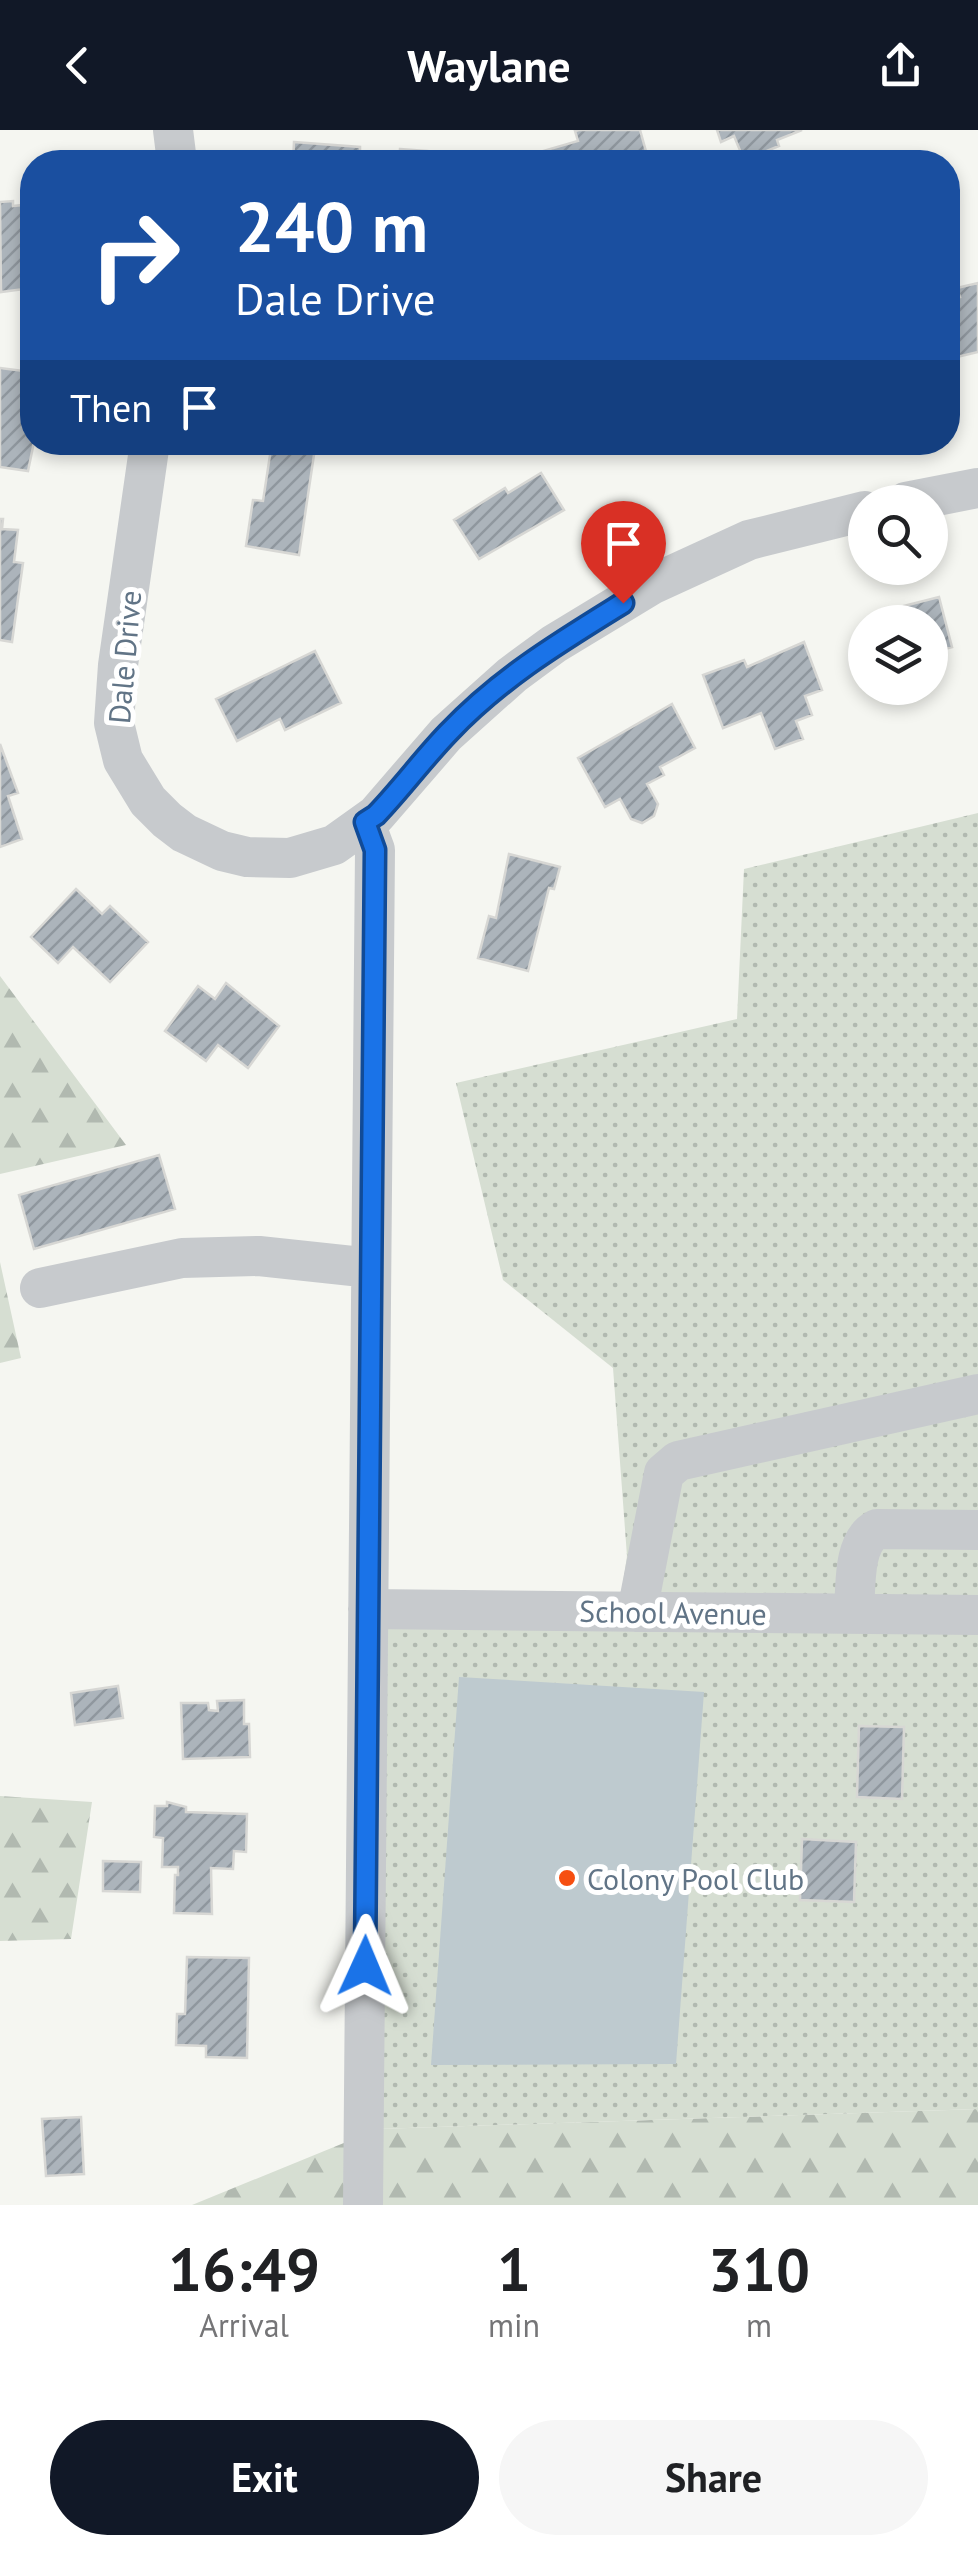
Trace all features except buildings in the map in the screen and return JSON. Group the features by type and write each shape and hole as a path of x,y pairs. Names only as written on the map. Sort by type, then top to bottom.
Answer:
{"street":[{"name":"Dale Drive","path":"148,455 113,711 123,760 148,800 167,820 222,851 246,857 290,858 334,845 376,815 446,734 475,707 554,644 653,584 749,540 848,515"},
{"path":"948,494 978,488"},
{"path":"363,2205 375,850 365,822"},
{"path":"40,1288 182,1258 259,1256 371,1268"},
{"path":"637,1612 664,1474 678,1462 978,1394"},
{"path":"854,1614 861,1547 866,1535 877,1530 978,1530"},
{"name":"School Avenue","path":"368,1609 978,1615"}],"green space":[{"path":"978,813 978,2109 378,2129 379,1628 618,1616 627,1556 613,1368 503,1280 456,1083 737,1019 744,869"},
{"path":"0,976 126,1145 0,1174"},
{"path":"0,1262 21,1358 0,1363"},
{"path":"0,1796 92,1802 71,1939 0,1941"},
{"path":"978,2109 978,2205 192,2205 378,2129"}],"shaded area":[{"name":"Colony Pool Club","path":"459,1677 704,1692 676,2064 431,2065"}],"place":[{"name":"Colony Pool Club","path":"567,1878"}],"route":[{"path":"365,1966 375,850 365,822 401,788 446,734 512,675 554,644 623,603"}]}
